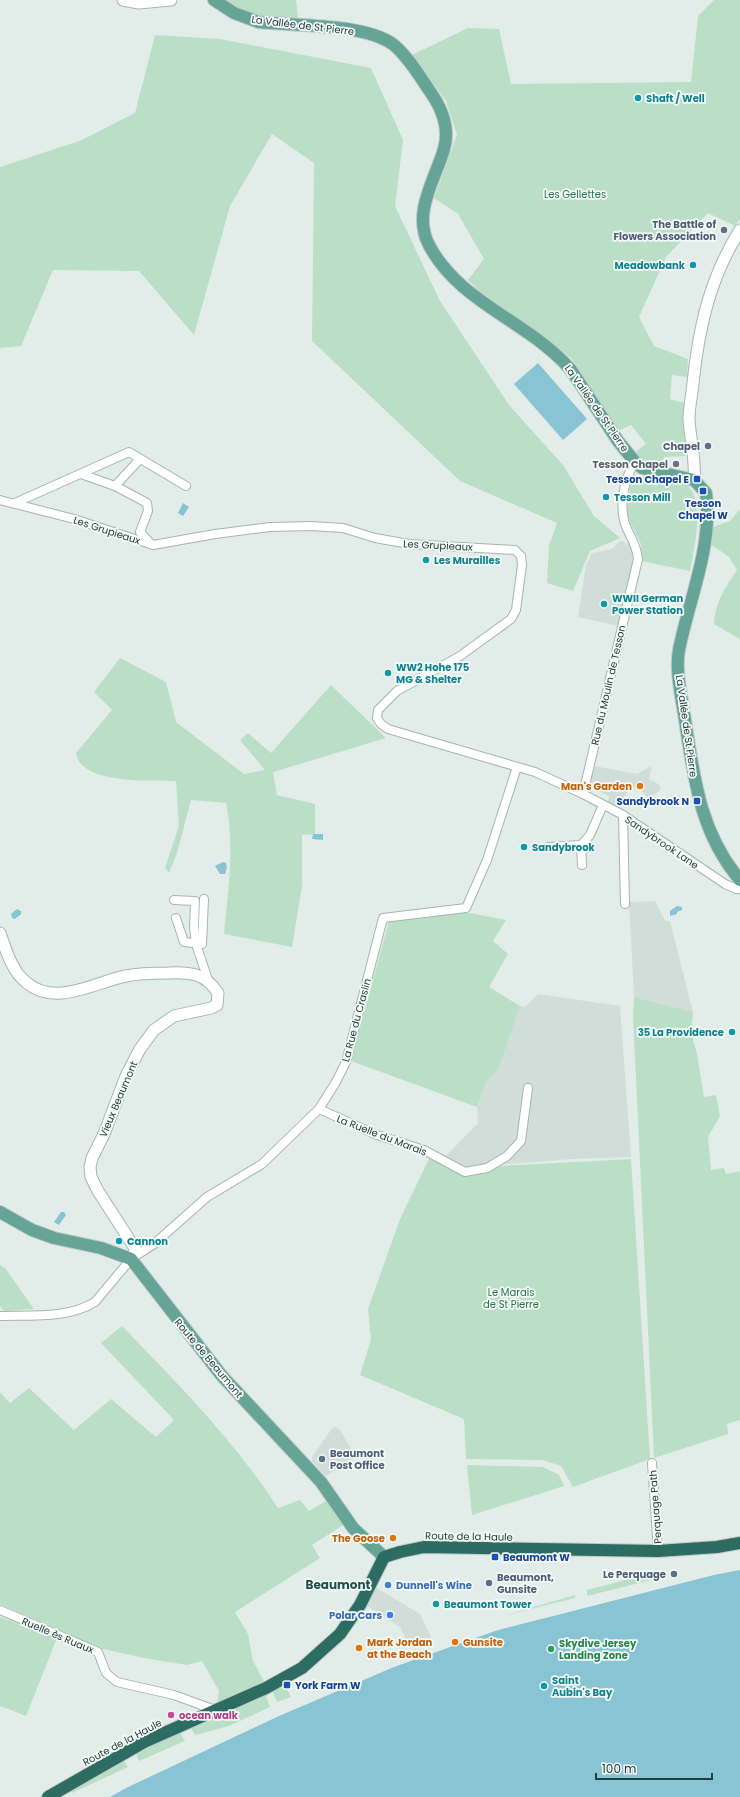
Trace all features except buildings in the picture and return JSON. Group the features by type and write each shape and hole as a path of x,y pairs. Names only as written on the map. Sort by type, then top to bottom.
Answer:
{"highway":[{"name":"Route de la Haule","path":"48,1797 144,1742 287,1678 302,1668 340,1634 360,1605 384,1558 400,1552 424,1547 658,1551 712,1548 740,1543"}],"main road":[{"name":"La Vallée de St Pierre","path":"214,0 245,18 258,22 358,32 385,40 402,53 436,100 441,110 447,132 444,148 425,202 423,213 425,235 429,245 455,278 483,303 547,346 563,360 618,441 635,462 646,469 694,480 706,493 707,529 679,652 680,688 699,803 715,842 740,880"},
{"path":"0,1212 26,1227 54,1238 101,1248 131,1259"},
{"name":"Route de Beaumont","path":"131,1259 222,1376 321,1482 353,1528 384,1558"}],"street":[{"path":"123,0 139,3 171,0"},
{"path":"694,480 695,470 689,418 694,370 703,321 712,286 730,245 740,230"},
{"path":"15,503 129,452 186,486"},
{"path":"116,486 140,459"},
{"name":"Rue du Moulin de Tesson","path":"584,794 638,558 634,541 626,525 622,509 624,491 630,469 635,462"},
{"path":"81,474 116,486 147,503 148,511 140,532 153,545"},
{"name":"Les Grupieaux","path":"0,500 78,520 153,545 215,534 270,527 311,526 343,528 375,538 409,544 515,550 521,556 522,565 516,610 511,620 460,656 397,691 380,706 377,718 381,724 388,728 535,772 584,794"},
{"name":"La Rue du Craslin","path":"131,1259 154,1244 207,1197 262,1164 319,1109 336,1082 346,1062 384,918 466,908 487,860 517,767"},
{"name":"Sandybrook Lane","path":"584,794 623,815 725,884 736,889 740,889"},
{"path":"548,847 581,845 590,835 603,805"},
{"path":"623,815 625,904"},
{"path":"581,845 582,865"},
{"path":"174,900 195,901 194,928 196,944 208,980"},
{"path":"176,918 184,942 202,944 204,900"},
{"path":"0,933 7,954 16,971 26,983 47,993 68,992 127,975 148,973 182,972 197,974 208,980"},
{"name":"Vieux Beaumont","path":"131,1259 136,1250 98,1191 91,1177 90,1167 92,1158 104,1134 126,1076 140,1049 154,1030 174,1016 205,1010 217,1005 218,993 208,980"},
{"name":"La Ruelle du Marais","path":"319,1109 377,1135 424,1150 465,1172 487,1168 507,1156 521,1141 528,1088"},
{"path":"0,1316 65,1314 88,1307 95,1302 131,1259"},
{"name":"Perquage Path","path":"652,1463 658,1551"},
{"name":"Ruelle ès Ruaux","path":"0,1610 98,1652 106,1673 117,1682 174,1695 215,1710"}],"shaded area":[{"path":"620,541 632,545 634,557 619,626 578,617 586,565 592,553 612,549"},
{"path":"594,766 637,774 652,766 649,779 660,785 660,790 648,799 642,791 630,786 620,806 615,805 608,802 609,796 589,787"},
{"path":"655,901 665,921 670,921 693,1012 634,997 629,902"},
{"path":"538,994 620,1006 631,1157 573,1159 467,1167 446,1156 478,1123 477,1107 485,1084 499,1068 520,1006 525,1007"},
{"path":"333,1427 340,1430 356,1457 326,1476 312,1461 312,1457"},
{"path":"373,1586 420,1614 431,1637 430,1640 410,1647 400,1627 364,1604"}],"green space":[{"path":"223,0 296,0 298,19 276,19 250,15 233,7"},
{"name":"Les Gellettes","path":"714,0 740,0 740,219 735,226 708,213 666,257 639,317 654,346 688,359 687,377 672,375 670,399 684,403 685,456 664,457 660,468 645,463 634,453 646,444 631,425 618,431 571,358 494,305 468,280 484,259 458,214 434,198 457,135 446,101 412,55 468,28 499,29 511,84 691,82 698,16"},
{"path":"155,35 220,39 371,68 403,140 395,206 440,301 509,405 563,465 594,516 620,538 590,551 573,591 547,583 549,545 557,523 460,481 312,341 314,163 272,134 230,206 194,335 139,271 53,270 21,346 0,348 0,167 82,140 135,113"},
{"path":"632,475 686,484 692,491 696,501 697,525 690,571 642,561 641,544 626,514"},
{"path":"740,509 740,639 714,624 716,609 725,589 737,570 729,557 709,543 713,527 730,521"},
{"path":"120,658 166,682 176,722 244,774 265,770 240,740 248,733 271,753 331,685 386,738 273,772 277,795 315,804 315,834 302,835 302,886 292,947 224,934 230,868 229,819 226,803 191,800 177,853 169,873 165,868 179,826 176,781 118,779 103,776 90,771 80,763 76,753 112,710 94,692"},
{"path":"465,912 506,920 493,941 508,954 489,987 520,1006 499,1068 485,1084 477,1107 351,1061 389,921"},
{"path":"634,997 693,1012 691,1032 697,1054 704,1097 716,1095 720,1116 708,1137 711,1170 724,1168 726,1174 740,1171 740,1420 727,1424 728,1434 654,1458 633,1015"},
{"name":"Le Marais de St Pierre","path":"430,1157 466,1177 501,1166 631,1159 650,1459 573,1487 561,1466 543,1460 466,1459 464,1419 360,1375 371,1339 368,1309 400,1219"},
{"path":"0,1265 5,1268 34,1309 4,1311 0,1306"},
{"path":"122,1326 184,1391 224,1436 261,1483 278,1508 300,1500 309,1511 328,1500 345,1524 312,1545 320,1558 235,1612 248,1634 253,1661 265,1683 217,1705 219,1691 202,1661 187,1665 144,1658 99,1648 0,1604 0,1392 10,1403 29,1388 74,1430 111,1399 156,1437 174,1420 101,1343"},
{"path":"467,1465 543,1467 559,1475 564,1486 472,1515"},
{"path":"655,1572 655,1579 587,1596 587,1590"},
{"path":"575,1595 575,1598 503,1616"},
{"path":"0,1617 57,1638 26,1716 0,1706"},
{"path":"285,1685 291,1697 277,1702 272,1691"},
{"path":"265,1694 270,1707 229,1726 195,1735 189,1724"},
{"path":"178,1729 185,1741 139,1761 135,1751"},
{"path":"121,1757 128,1767 72,1793 68,1788"}],"water":[{"path":"538,363 587,419 563,440 514,384"},
{"path":"183,503 189,507 183,516 178,513"},
{"path":"313,834 323,834 323,840 312,839"},
{"path":"223,862 226,863 227,868 225,874 220,874 215,866"},
{"path":"677,906 682,907 682,910 677,912 677,914 670,916 670,911"},
{"path":"17,909 21,911 21,914 15,919 12,918 11,914"},
{"path":"61,1212 64,1212 66,1215 59,1225 54,1222"},
{"name":"Saint Aubin's Bay","path":"740,1570 740,1797 110,1797 126,1788 279,1716 394,1667 498,1630 714,1575"}],"place":[{"name":"Shaft / Well","path":"638,98"},
{"name":"The Battle of Flowers Association","path":"724,230"},
{"name":"Meadowbank","path":"693,265"},
{"name":"Chapel","path":"708,446"},
{"name":"Tesson Chapel","path":"676,464"},
{"name":"Tesson Chapel E","path":"697,479"},
{"name":"Tesson Chapel W","path":"703,491"},
{"name":"Tesson Mill","path":"606,497"},
{"name":"Les Murailles","path":"426,560"},
{"name":"WWII German Power Station","path":"604,604"},
{"name":"WW2 Hohe 175 MG & Shelter","path":"388,673"},
{"name":"Man's Garden","path":"640,786"},
{"name":"Sandybrook N","path":"697,801"},
{"name":"Sandybrook","path":"524,847"},
{"name":"35 La Providence","path":"732,1032"},
{"name":"Cannon","path":"119,1241"},
{"name":"Beaumont Post Office","path":"322,1459"},
{"name":"The Goose","path":"393,1538"},
{"name":"Beaumont W","path":"495,1557"},
{"name":"Le Perquage","path":"674,1574"},
{"name":"Beaumont, Gunsite","path":"489,1583"},
{"name":"Dunnell's Wine","path":"388,1585"},
{"name":"Beaumont Tower","path":"436,1604"},
{"name":"Polar Cars","path":"390,1615"},
{"name":"Gunsite","path":"455,1642"},
{"name":"Mark Jordan at the Beach","path":"359,1648"},
{"name":"Skydive Jersey Landing Zone","path":"551,1649"},
{"name":"York Farm W","path":"287,1685"},
{"name":"Saint Aubin's Bay","path":"544,1686"},
{"name":"ocean walk","path":"171,1715"}],"district":[{"name":"Beaumont","path":"338,1585"}]}
